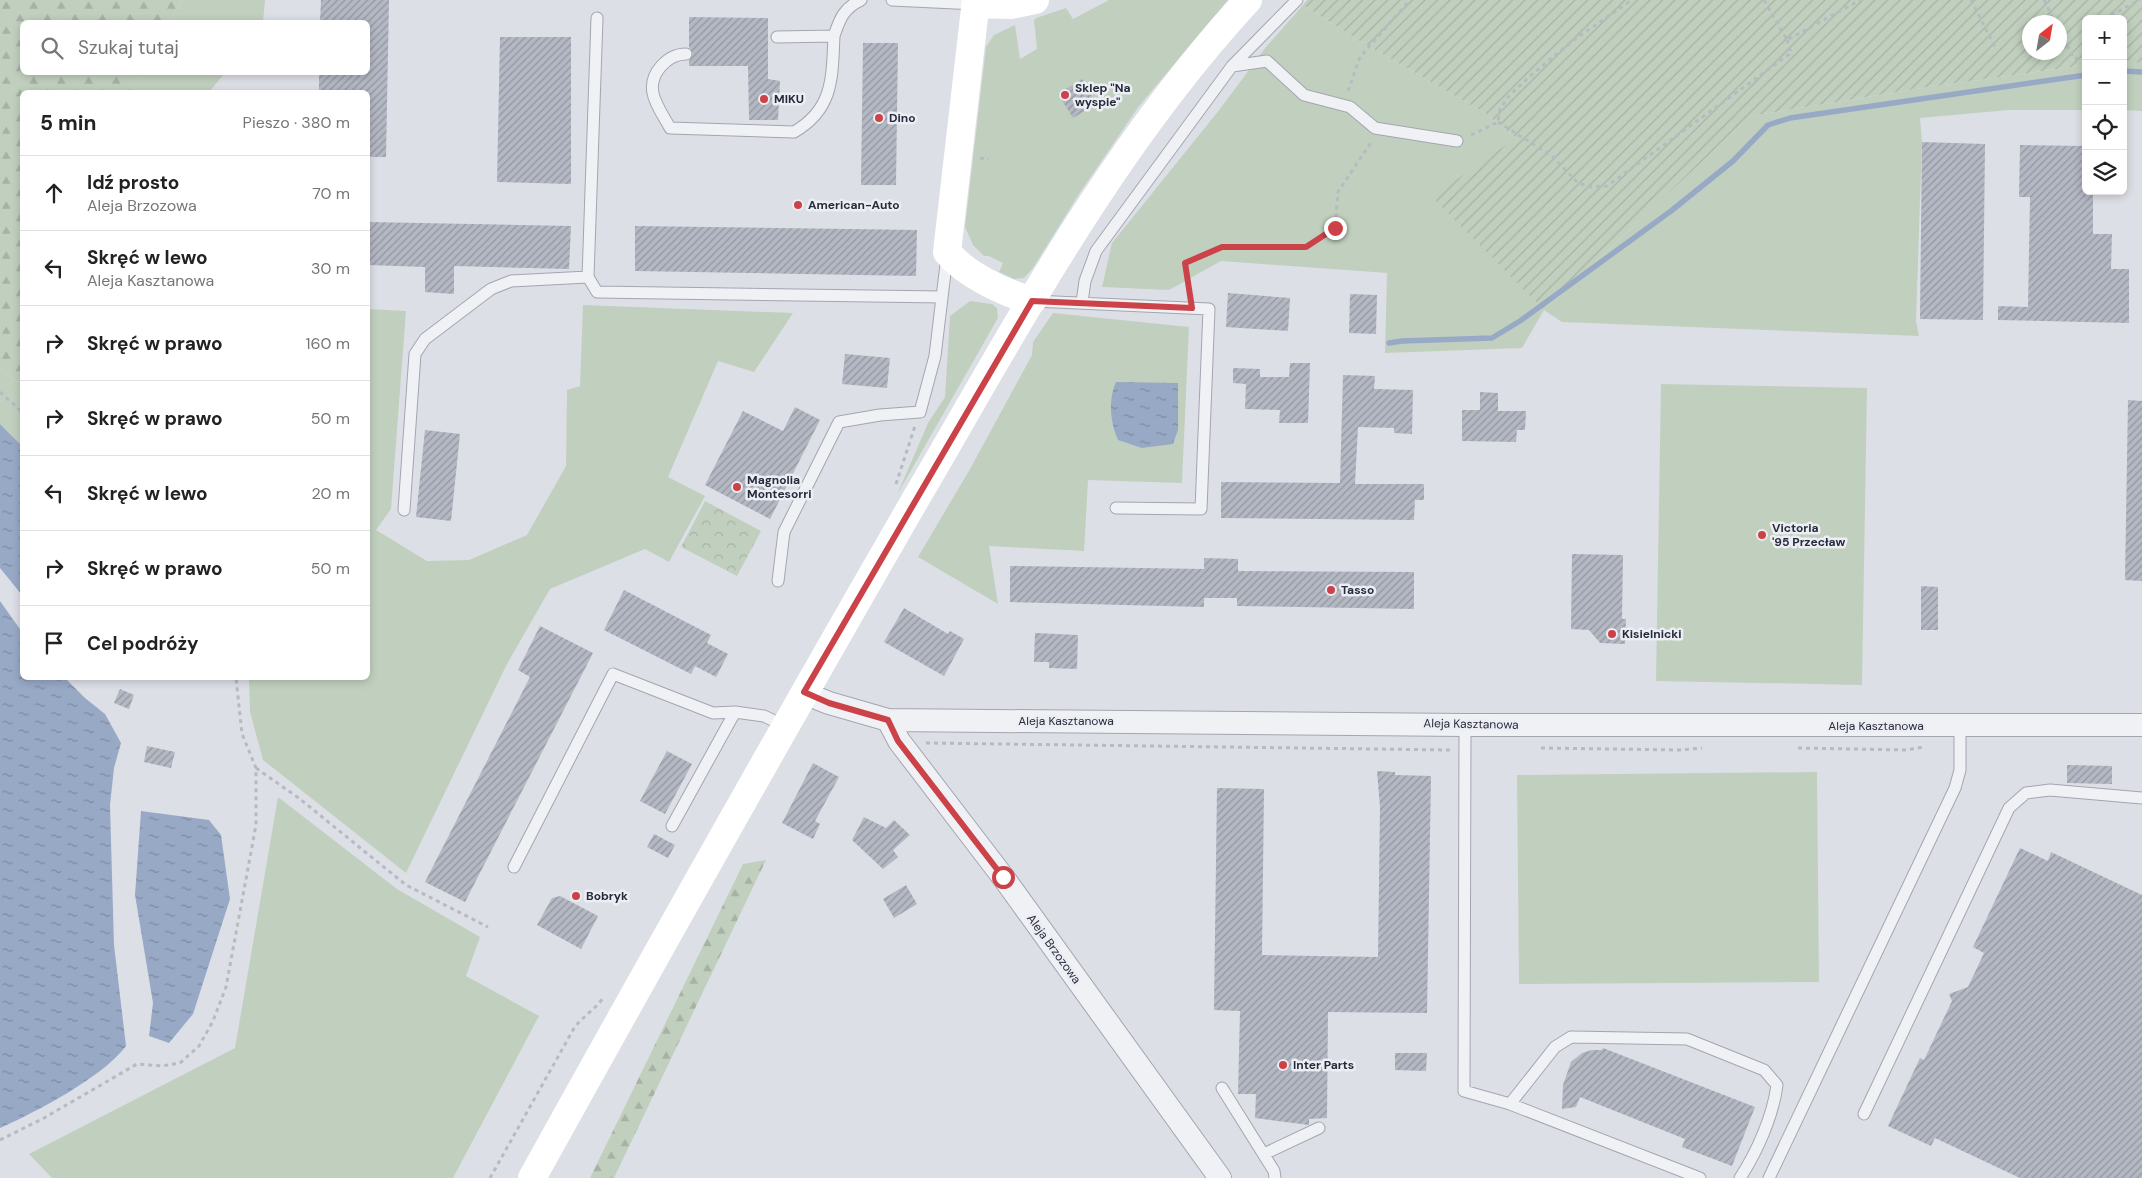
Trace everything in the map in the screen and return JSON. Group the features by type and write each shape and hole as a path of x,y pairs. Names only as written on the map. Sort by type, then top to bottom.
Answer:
{"street":[{"path":"1032,301 1019,297 978,276 955,262 947,252 976,2 1010,5 1035,0"},
{"path":"532,1178 804,692 1083,216 1135,139 1194,60 1248,0"},
{"name":"Aleja Kasztanowa","path":"804,692 829,703 888,720 1960,727 2142,725"},
{"name":"Aleja Brzozowa","path":"888,720 898,741 1003,877 1220,1178"}],"lane":[{"path":"686,54 676,54 668,59 655,76 653,93 670,128 794,132 808,124 819,112 827,97 831,82 834,36 840,18 848,6 861,0"},
{"path":"892,0 976,2"},
{"path":"1082,302 1085,281 1096,251 1232,66 1297,0"},
{"path":"597,18 588,276 597,292 942,297"},
{"path":"778,37 834,36"},
{"path":"1232,66 1267,61 1304,95 1350,107 1375,128 1456,141"},
{"path":"778,581 784,532 839,422 880,415 920,412 935,356 947,252"},
{"path":"404,510 415,354 424,340 492,289 511,281 588,276"},
{"path":"1032,301 1210,309 1201,509 1116,508"},
{"path":"514,867 613,674 714,713 735,712 764,716 785,726"},
{"path":"672,826 735,712"},
{"path":"1465,725 1464,1091 1510,1104 1700,1178"},
{"path":"1769,1178 1955,788 1960,770 1960,727"},
{"path":"1864,1114 2009,808 2026,793 2050,790 2142,798"},
{"path":"1510,1104 1555,1047 1571,1037 1687,1039 1764,1070 1777,1085 1775,1101 1748,1166 1740,1178"},
{"path":"1222,1088 1264,1154 1274,1171 1275,1178"},
{"path":"1264,1154 1319,1128"}],"path":[{"path":"1342,105 1360,57 1410,0"},
{"path":"1498,122 1500,109 1508,97 1531,75 1575,39 1632,0"},
{"path":"1498,122 1552,156 1578,183 1592,187 1607,186 1791,53 1787,40 1764,0"},
{"path":"1787,40 1860,0"},
{"path":"1971,0 1995,48"},
{"path":"2044,0 2052,15"},
{"path":"2112,15 2140,0"},
{"path":"2067,44 2074,58 2082,57"},
{"path":"1456,141 1498,122"},
{"path":"1192,308 1185,263 1222,247 1306,247 1335,228 1338,192 1381,129"},
{"path":"0,392 20,410"},
{"path":"895,486 920,412"},
{"path":"0,1140 44,1118 137,1064 162,1066 180,1063 199,1046 213,1020 226,987 256,825 256,768 242,734 236,680"},
{"path":"256,768 300,799 406,885 488,927"},
{"path":"490,1178 579,1020 591,1012 608,992"}],"green space":[{"path":"0,0 182,0 170,20 20,20 20,75 142,75 138,90 20,90 20,382 0,369"},
{"path":"182,0 265,0 263,20 170,20"},
{"path":"1109,0 1228,0 1139,106 1079,194 1033,268 1024,278 1014,279 999,272 1003,263 989,256 984,256 973,245 965,227 986,47 994,35 1015,25 1020,59 1037,49 1034,20 1036,18 1066,8 1073,19"},
{"path":"1307,0 2142,0 2142,63 2127,61 2127,15 2082,15 2082,66 1922,88 1751,116 1544,310 1432,197 1516,138 1485,113 1358,40 1303,5"},
{"path":"1303,5 1358,40 1485,113 1516,138 1544,310 1522,348 1385,353 1387,273 1221,261 1169,290 1102,287 1112,243 1220,109 1266,47"},
{"path":"2127,61 2142,63 2142,111 2127,110"},
{"path":"2082,66 2082,110 2009,110 1920,118 1922,142 1916,321 1919,336 1562,322 1544,310 1751,116 1922,88"},
{"path":"142,75 223,75 211,90 138,90"},
{"path":"970,301 992,304 997,308 998,318 897,495 928,423 945,397 950,316"},
{"path":"583,305 793,313 754,372 718,361 668,477 705,496 669,562 645,549 550,589 507,664 406,873 263,760 250,712 249,680 370,680 370,309 406,311 391,509 376,530 427,561 469,560 527,535 566,466 567,390 580,386"},
{"path":"1053,313 1189,327 1182,483 1088,480 1084,551 989,546 998,604 918,557 970,469 1032,355 1033,342"},
{"path":"0,369 20,382 20,444 0,424"},
{"name":"Victoria '95 Przecław","path":"1661,384 1867,388 1862,685 1656,681"},
{"path":"705,501 761,531 737,576 681,547"},
{"path":"1817,772 1819,982 1519,984 1517,775"},
{"path":"278,797 397,889 480,937 466,976 539,1016 453,1178 52,1178 29,1154 235,1048"},
{"path":"766,860 614,1178 590,1178 743,864"}],"water":[{"path":"1116,382 1178,383 1178,430 1173,444 1142,448 1118,440 1113,426 1111,411 1113,389"},
{"path":"0,424 20,444 20,593 0,568"},
{"path":"0,601 20,629 20,680 67,680 105,714 121,743 114,768 110,805 114,945 126,1046 102,1070 68,1093 0,1128"},
{"path":"141,811 209,820 221,835 230,899 193,1014 169,1043 149,1036 153,1003 135,895"}],"building":[{"path":"321,0 389,0 386,157 370,157 370,90 319,90 319,75 370,75 370,20 320,20"},
{"path":"689,17 768,18 768,79 780,81 778,120 749,120 748,66 689,66 689,61 693,54 689,47"},
{"path":"500,37 571,37 571,184 497,182"},
{"name":"Dino","path":"863,43 898,43 896,185 861,185"},
{"path":"1082,79 1096,104 1073,118 1058,94"},
{"path":"1922,142 1985,144 1983,320 1920,319"},
{"path":"2020,145 2082,146 2082,195 2093,195 2093,234 2112,234 2111,269 2129,269 2129,323 1998,320 1998,306 2028,307 2030,197 2019,197"},
{"path":"370,222 571,226 569,269 454,266 454,294 425,292 425,267 370,265"},
{"path":"635,226 917,230 916,276 635,271"},
{"path":"1228,293 1290,298 1288,331 1226,327"},
{"path":"1350,294 1377,295 1376,334 1349,333"},
{"path":"845,354 890,358 887,388 842,384"},
{"path":"1290,363 1310,363 1308,423 1279,423 1280,410 1245,409 1246,384 1233,383 1233,368 1260,369 1260,377 1289,377"},
{"path":"1343,375 1375,376 1374,389 1413,390 1412,434 1394,433 1394,428 1358,427 1355,484 1424,484 1424,500 1415,500 1414,520 1221,518 1221,482 1340,483"},
{"path":"1480,392 1498,393 1498,411 1526,411 1525,430 1517,430 1516,442 1462,441 1462,410 1480,410"},
{"path":"2128,400 2142,401 2142,581 2125,580"},
{"path":"795,407 820,420 770,519 705,485 743,411 783,431"},
{"path":"425,430 460,434 451,521 416,517"},
{"path":"1572,554 1623,555 1622,619 1626,619 1625,644 1600,643 1589,630 1571,629"},
{"path":"1204,558 1238,559 1238,571 1414,572 1414,609 1237,606 1237,598 1204,598 1204,607 1010,602 1010,566 1204,569"},
{"path":"1921,586 1938,587 1938,630 1921,630"},
{"path":"624,590 711,635 707,643 728,654 716,677 695,666 691,674 604,630"},
{"path":"904,608 948,634 950,631 964,639 944,676 884,642"},
{"path":"540,626 593,653 465,902 425,882 530,677 518,670"},
{"path":"1035,633 1078,635 1077,669 1049,668 1049,662 1034,662"},
{"path":"120,689 134,695 129,709 114,703"},
{"path":"147,746 175,752 171,768 144,762"},
{"path":"667,751 692,764 665,814 640,801"},
{"path":"813,763 839,777 815,821 820,824 813,839 782,823"},
{"path":"2067,765 2112,766 2112,784 2067,783"},
{"path":"1377,771 1395,772 1395,775 1431,776 1427,1013 1328,1012 1327,1118 1309,1119 1309,1125 1255,1118 1256,1094 1238,1094 1240,1011 1214,1010 1217,788 1264,789 1262,955 1378,957 1380,807"},
{"path":"864,817 886,828 894,820 910,835 893,850 898,857 883,869 852,840"},
{"path":"654,834 675,845 668,858 647,847"},
{"path":"2020,848 2048,861 2051,852 2142,895 2142,1178 2020,1178 1935,1138 1931,1146 1888,1126 1920,1058 1924,1060 1952,1001 1949,994 1968,987 1984,953 1973,947"},
{"path":"906,885 917,904 894,918 883,899"},
{"path":"560,896 598,916 581,949 537,925 552,898"},
{"path":"1603,1048 1755,1107 1732,1166 1682,1147 1685,1139 1580,1097 1576,1107 1562,1109 1563,1085 1571,1062 1582,1053 1602,1050"},
{"path":"1395,1053 1427,1053 1426,1071 1395,1070"}],"waterway":[{"path":"2127,71 2142,72"},
{"path":"1389,343 1492,338 1520,321 1671,211 1733,161 1768,125 1790,118 2082,76"}],"place":[{"name":"Sklep \"Na wyspie\"","path":"1065,95"},
{"name":"MIKU","path":"764,99"},
{"name":"Dino","path":"879,118"},
{"name":"American-Auto","path":"798,205"},
{"name":"Magnolia Montesorri","path":"737,487"},
{"name":"Victoria '95 Przecław","path":"1762,535"},
{"name":"Tasso","path":"1331,590"},
{"name":"Kisielnicki","path":"1612,634"},
{"name":"Bobryk","path":"576,896"},
{"name":"Inter Parts","path":"1283,1065"}],"route":[{"path":"1003,877 898,741 888,720 829,703 804,692 1032,301 1050,300 1192,308 1185,263 1222,247 1306,247 1335,228"}]}
